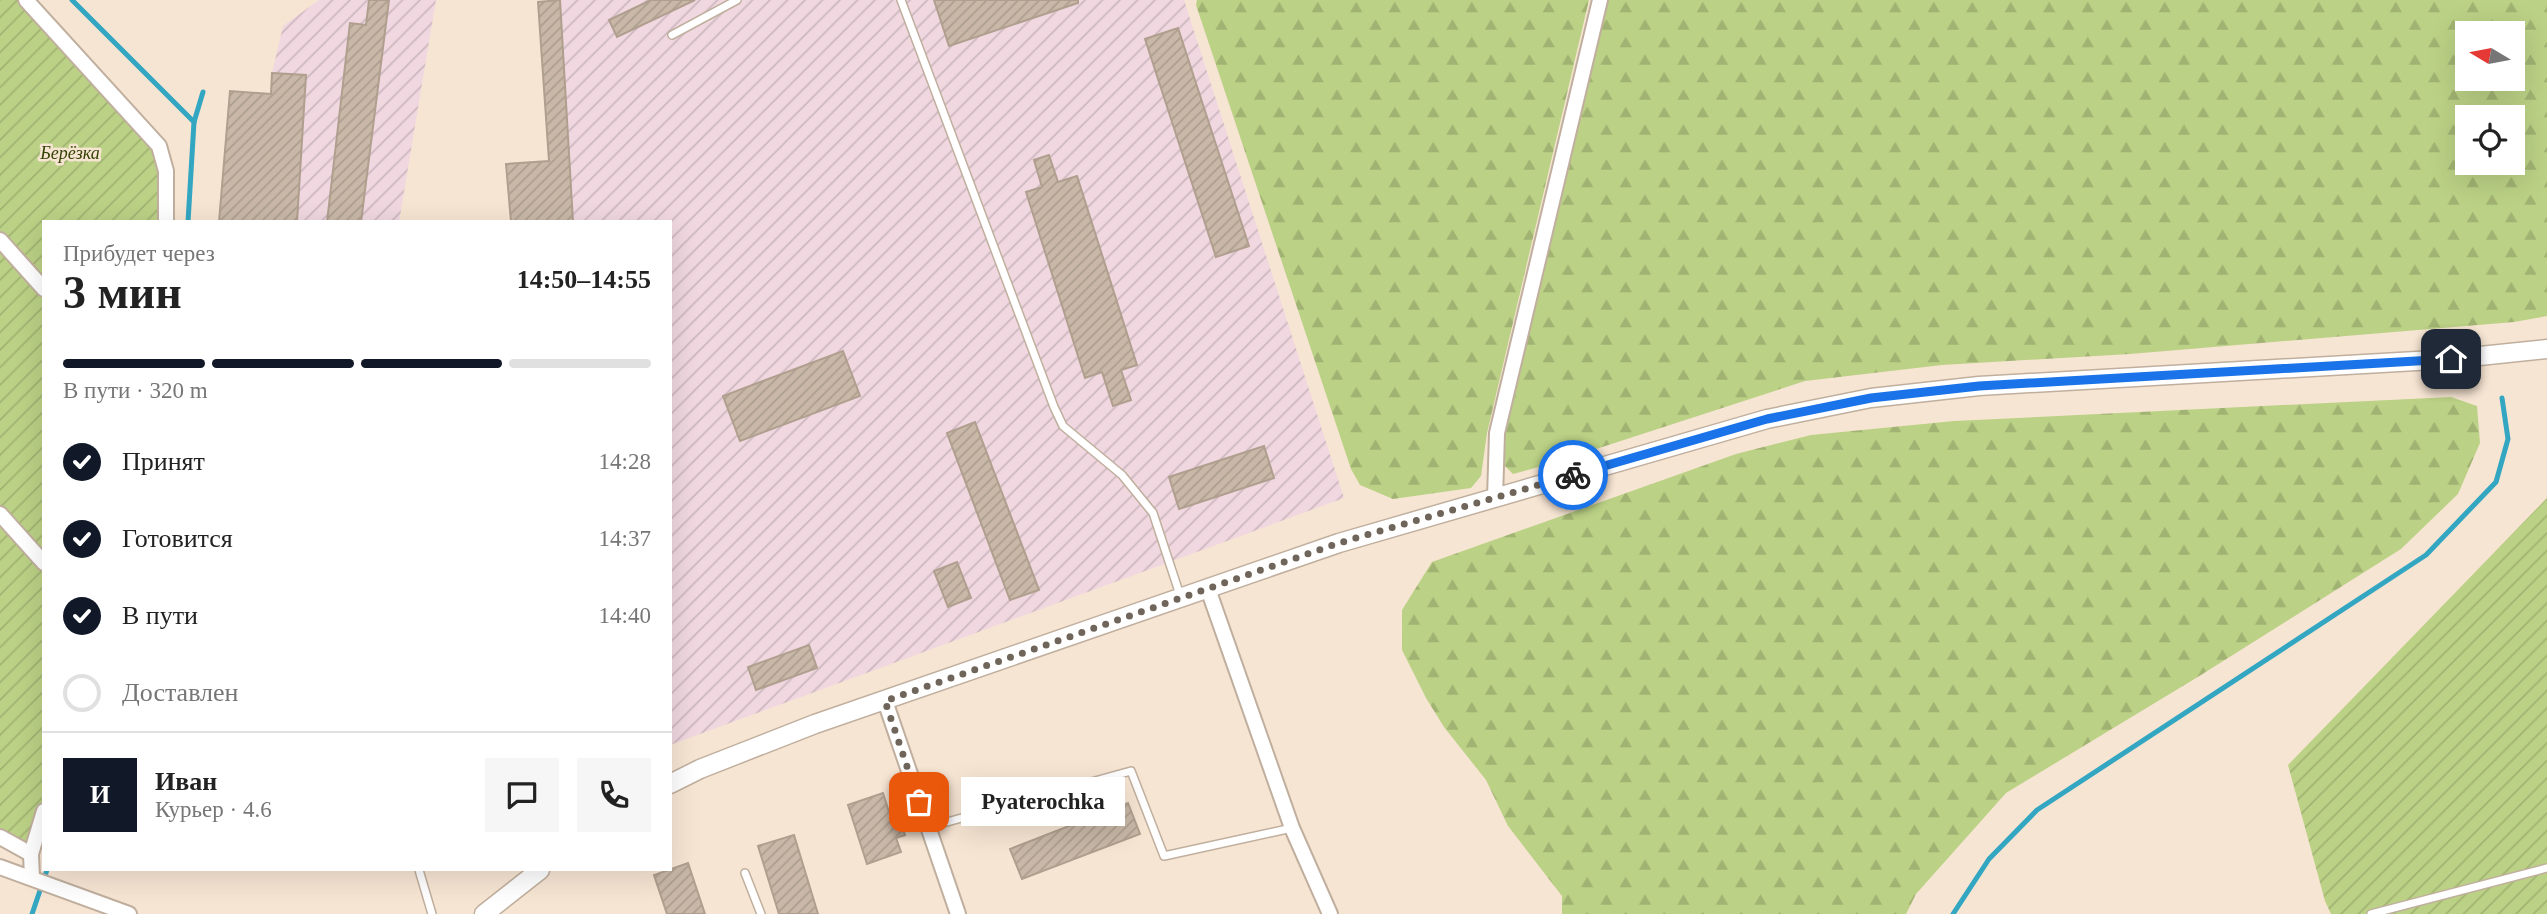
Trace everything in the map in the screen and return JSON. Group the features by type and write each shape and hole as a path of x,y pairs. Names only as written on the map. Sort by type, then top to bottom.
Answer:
{"street":[{"path":"26,0 159,146 166,170 166,220"},
{"path":"1496,498 1497,433 1600,0"},
{"path":"0,240 42,287"},
{"path":"672,784 700,769 802,729 1339,543 1767,419 1871,398 1979,386 2451,359 2547,349"},
{"path":"0,514 42,561"},
{"path":"1209,589 1292,828 1330,914"},
{"path":"885,701 954,913"},
{"path":"32,878 31,854 42,818"},
{"path":"0,837 31,854"},
{"path":"0,867 129,914"},
{"path":"484,914 539,871"}],"lane":[{"path":"672,35 737,0"},
{"path":"901,0 1058,417 1063,426 1122,475 1153,513 1181,598"},
{"path":"928,827 1131,771 1164,856 1292,828"},
{"path":"2371,914 2547,868"},
{"path":"419,871 432,914"},
{"path":"745,873 761,914"}],"shaded area":[{"path":"319,0 436,0 399,220 219,220 230,91 271,94 272,73 283,26"},
{"path":"560,0 1184,0 1344,498 672,744 672,220 573,220"}],"green space":[{"name":"Берёзка","path":"0,0 26,0 159,146 166,220 42,220 42,818 31,854 0,837"},
{"path":"1197,0 1589,0 1487,433 1481,476 1471,488 1393,499 1360,485 1351,469 1196,5"},
{"path":"1607,0 2547,0 2547,316 2514,322 2130,354 1942,365 1805,381 1550,464 1513,474 1503,464 1502,433"},
{"path":"2451,397 2477,406 2480,443 2458,494 2401,549 2006,793 1916,894 1906,914 1562,914 1562,896 1508,826 1486,780 1444,727 1402,650 1402,610 1432,562 1736,454 1811,435 1954,421"},
{"path":"2547,498 2547,914 2331,914 2325,901 2288,765"}],"building":[{"path":"369,0 389,0 361,220 327,220 350,23 366,25"},
{"path":"560,0 573,220 511,220 506,164 549,161 538,2"},
{"path":"651,0 695,0 617,37 609,20"},
{"path":"934,0 1078,0 1078,3 949,46"},
{"path":"1178,28 1249,246 1216,257 1145,39"},
{"path":"272,73 306,75 297,220 219,220 230,91 271,94"},
{"path":"1049,155 1058,182 1077,176 1137,365 1121,370 1131,400 1113,406 1102,372 1085,378 1026,192 1042,187 1034,160"},
{"path":"843,351 860,396 740,441 723,396"},
{"path":"975,422 1039,590 1010,600 947,433"},
{"path":"1264,446 1274,478 1179,509 1169,477"},
{"path":"957,562 971,598 948,607 934,571"},
{"path":"809,645 817,668 756,690 748,667"},
{"path":"883,793 889,812 896,809 905,835 896,838 901,852 867,864 848,805"},
{"path":"1128,803 1140,834 1022,879 1010,849"},
{"path":"794,835 818,914 779,914 758,846"},
{"path":"688,863 705,914 667,914 654,875 672,871 672,869"}],"waterway":[{"path":"72,0 194,122"},
{"path":"188,220 194,122 203,92"},
{"path":"1953,914 1989,859 2037,810 2426,555 2496,482 2508,439 2502,398"},
{"path":"32,914 47,871"}],"way so far":[{"path":"919,802 885,701 1339,543 1573,475"}],"place":[{"name":"Pyaterochka","path":"919,802"}],"route":[{"path":"1573,475 1767,419 1871,398 1979,386 2451,359"}]}
